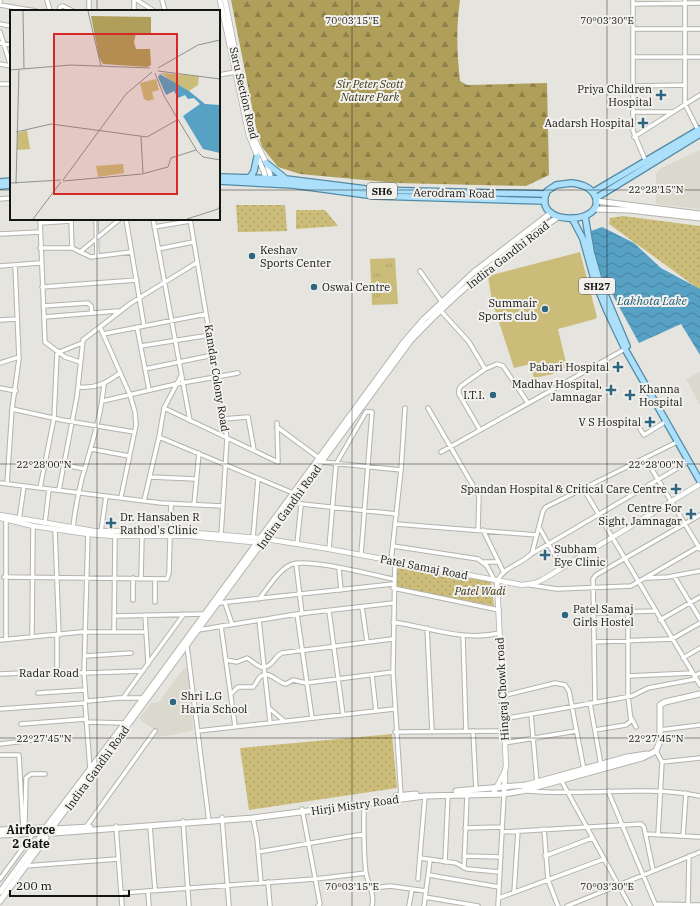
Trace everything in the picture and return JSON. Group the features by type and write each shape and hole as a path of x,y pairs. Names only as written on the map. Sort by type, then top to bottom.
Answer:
{"main road":[{"path":"595,197 646,162 700,132"},
{"path":"595,197 700,132"},
{"path":"249,178 254,171 256,157"},
{"path":"266,163 286,179"},
{"name":"Aerodram Road","path":"220,177 249,178 375,196 545,201"},
{"name":"Aerodram Road","path":"220,181 269,181 286,179 374,190 546,194"},
{"path":"0,182 10,181"},
{"path":"700,214 595,197 584,186 571,183 556,185 549,189 546,194 545,201 550,213 558,217 572,218 585,216 594,210 629,210 700,218"},
{"path":"0,186 10,185"},
{"path":"594,210 595,197"},
{"name":"Indira Gandhi Road","path":"259,540 292,503 320,460 404,342 442,302 474,272 550,213"},
{"name":"SH27","path":"585,216 591,252 599,280 628,348 626,351"},
{"name":"Indira Gandhi Road","path":"48,831 90,770 143,698 196,630 293,493 407,346 440,310 488,267 558,217"},
{"name":"SH27","path":"572,218 583,239 594,279 606,311 626,351 700,481"},
{"name":"Indira Gandhi Road","path":"196,630 205,614 215,603"},
{"name":"Indira Gandhi Road","path":"48,831 185,644"},
{"path":"653,752 660,741 659,709 662,703 700,694"},
{"name":"Hirji Mistry Road","path":"48,831 222,819 364,803 401,797 504,794 522,791 642,758 653,752"},
{"name":"Hirji Mistry Road","path":"222,819 253,818 401,797 497,788 537,782 653,752"},
{"name":"Hirji Mistry Road","path":"48,831 86,827 150,826 183,822"},
{"path":"0,830 24,829 48,831"},
{"path":"0,836 33,834 48,831"},
{"path":"0,901 48,831"},
{"path":"0,892 48,831"}],"street":[{"path":"47,0 50,10"},
{"path":"137,0 152,10"},
{"path":"162,0 165,10"},
{"name":"Saru Section Road","path":"220,0 247,131 256,157 269,181"},
{"name":"Saru Section Road","path":"225,0 223,14 251,130 259,151 266,163 269,181"},
{"path":"685,1 685,104 700,132"},
{"path":"646,162 634,137 633,2 685,1 700,3"},
{"path":"0,6 29,10"},
{"path":"59,10 63,6 71,10"},
{"path":"0,24 10,26"},
{"path":"634,29 700,29"},
{"path":"0,32 2,44 10,64"},
{"path":"634,57 700,57"},
{"path":"0,64 10,67"},
{"path":"220,75 235,72"},
{"path":"634,86 685,85"},
{"path":"634,137 700,95"},
{"path":"633,112 673,112"},
{"path":"0,199 10,198"},
{"path":"72,248 72,220 40,221 40,263 45,342 58,353 70,360 80,362"},
{"path":"96,220 97,256"},
{"path":"80,252 119,220"},
{"path":"126,220 144,326"},
{"path":"153,220 190,421"},
{"path":"154,227 190,220"},
{"name":"Kamdar Colony Road","path":"190,220 196,263 210,335 227,438 221,536"},
{"path":"0,234 40,232"},
{"path":"158,249 193,242"},
{"path":"40,248 72,248 86,256 131,252"},
{"path":"0,266 40,263"},
{"path":"59,490 78,387 82,343 86,337 100,328 119,311 196,263"},
{"path":"7,484 12,409 16,390 19,357 15,265"},
{"path":"420,271 442,302"},
{"path":"42,287 137,280"},
{"path":"43,306 88,303 91,306 92,313"},
{"path":"440,310 468,342 485,369"},
{"path":"44,317 119,311"},
{"path":"103,334 206,314"},
{"path":"0,320 17,319"},
{"path":"137,327 149,390"},
{"path":"100,328 130,395 136,419 121,497"},
{"path":"141,346 210,335"},
{"path":"58,353 82,343"},
{"path":"441,452 528,403 626,351"},
{"path":"40,488 54,418 58,353"},
{"path":"145,369 213,355"},
{"path":"0,358 1,363 19,357"},
{"path":"480,430 459,394 458,389 485,369 497,364 503,366 528,403"},
{"path":"78,387 90,388 104,384 120,373"},
{"path":"102,401 176,384 238,373"},
{"path":"144,501 159,437 164,408 181,376"},
{"path":"73,527 79,492 102,401 104,384"},
{"path":"0,388 16,390"},
{"path":"164,408 278,462 277,425 320,460 336,464 401,470"},
{"path":"401,797 395,732 392,603 394,546 405,408"},
{"path":"428,408 479,496 478,530"},
{"path":"12,409 72,422 134,432"},
{"path":"329,549 336,464 366,412 372,412 361,555"},
{"path":"224,419 248,418 254,450"},
{"path":"640,429 644,434 666,422"},
{"path":"159,437 293,493"},
{"path":"532,553 546,507 677,442"},
{"path":"91,449 129,456"},
{"path":"194,505 198,453"},
{"path":"530,585 557,589 626,587 638,583 700,547 645,458"},
{"path":"483,562 496,581 503,572 532,553 688,462"},
{"path":"64,464 85,469"},
{"path":"150,477 196,479"},
{"path":"258,479 259,540"},
{"path":"0,483 171,504 223,506"},
{"path":"530,585 612,539 700,484"},
{"path":"19,521 24,486"},
{"path":"583,488 654,611 700,685"},
{"path":"45,523 50,489"},
{"path":"101,533 106,496"},
{"path":"292,503 397,514"},
{"path":"4,578 134,578 164,580 169,576 171,504"},
{"path":"297,544 301,505"},
{"path":"0,515 33,526 55,529 101,533 170,534"},
{"path":"595,702 593,579 596,575 700,516"},
{"path":"0,518 6,520 73,527 88,532"},
{"path":"6,520 4,578 6,639"},
{"path":"396,524 537,535"},
{"path":"32,638 31,578 33,526"},
{"path":"539,527 562,568"},
{"path":"55,529 58,578 57,672"},
{"path":"482,530 503,572"},
{"path":"88,532 84,673 143,671"},
{"path":"101,533 115,536 170,534"},
{"name":"Patel Samaj Road","path":"170,534 221,536 297,544 393,561 513,585 530,585"},
{"path":"114,632 115,536"},
{"path":"141,579 142,536"},
{"path":"394,546 483,562 498,562"},
{"path":"259,599 281,571 296,563 305,562 393,579"},
{"path":"296,563 302,614"},
{"path":"340,568 341,590"},
{"path":"646,578 674,576 700,571"},
{"path":"674,576 700,619"},
{"path":"133,600 134,578"},
{"path":"155,579 155,602"},
{"name":"Hingraj Chowk road","path":"493,794 505,771 500,633 496,581"},
{"path":"215,603 393,586 498,610"},
{"path":"660,620 700,597"},
{"path":"225,603 232,624"},
{"path":"196,630 297,614 392,603"},
{"path":"362,607 367,642"},
{"path":"329,611 335,646 343,715"},
{"path":"593,613 654,611"},
{"path":"628,612 628,696 631,718 636,727"},
{"path":"123,698 184,614"},
{"path":"114,616 205,614"},
{"path":"297,614 312,718"},
{"path":"145,615 148,664"},
{"path":"259,620 270,722"},
{"path":"393,622 463,636 478,637 500,633"},
{"path":"594,642 672,639 700,622"},
{"path":"221,626 235,726"},
{"path":"427,628 432,732"},
{"path":"0,640 86,632 146,632"},
{"path":"463,636 466,731"},
{"path":"226,660 237,662 247,658 259,667 264,667 273,662 280,654 392,639"},
{"path":"185,644 209,820"},
{"path":"683,658 700,648"},
{"path":"85,656 130,653"},
{"name":"Radar Road","path":"0,674 57,672 84,673 90,770"},
{"path":"231,694 238,687 253,686 261,677 265,675 272,676 283,684 293,680 306,683 393,672"},
{"path":"503,719 628,696 648,688 694,676 700,673"},
{"path":"372,675 376,711"},
{"path":"628,676 694,676"},
{"path":"502,696 560,683 568,687 584,770"},
{"path":"38,693 84,690"},
{"path":"0,709 123,698 143,698"},
{"path":"590,703 601,765"},
{"path":"269,708 284,720"},
{"path":"198,731 284,720 394,709"},
{"path":"531,714 537,782"},
{"path":"595,730 626,725 631,721 631,718"},
{"path":"21,724 86,720 125,723"},
{"path":"660,730 700,725"},
{"path":"86,827 155,731"},
{"path":"473,731 476,790"},
{"path":"395,732 504,731"},
{"path":"505,743 576,731"},
{"path":"0,744 41,739"},
{"path":"653,752 662,762 658,834"},
{"path":"0,755 19,754 24,829"},
{"path":"662,762 700,758"},
{"path":"498,906 505,771"},
{"path":"24,829 26,817 26,778 31,774 45,774"},
{"path":"560,780 630,906"},
{"path":"522,791 568,793 660,790 700,796"},
{"path":"608,791 656,905 700,905"},
{"path":"684,836 686,793"},
{"path":"464,868 467,794"},
{"path":"445,862 448,795"},
{"path":"418,879 425,796"},
{"path":"364,803 366,873 372,888 372,906"},
{"path":"302,810 319,905 325,906"},
{"path":"253,818 261,883"},
{"path":"222,819 229,906"},
{"path":"183,822 189,906"},
{"path":"466,828 518,831 641,824 644,827 646,834 653,870"},
{"path":"150,826 155,890"},
{"path":"116,827 122,906"},
{"path":"544,830 548,880 558,906"},
{"path":"514,892 518,831"},
{"path":"0,879 33,834"},
{"path":"258,852 364,834"},
{"path":"646,834 700,837"},
{"path":"545,856 592,838"},
{"path":"567,906 700,852"},
{"path":"464,856 501,857"},
{"path":"688,856 688,905"},
{"path":"420,858 456,863 464,868 500,872"},
{"path":"25,866 118,859"},
{"path":"499,898 604,859"},
{"path":"424,906 430,860"},
{"path":"121,893 315,879 366,873"},
{"path":"428,875 499,887"},
{"path":"268,882 270,906"},
{"path":"372,888 390,886 426,891"},
{"path":"409,906 412,889"},
{"path":"148,891 149,906"},
{"path":"426,897 478,906"},
{"path":"582,900 582,906"}],"shaded area":[{"path":"700,150 700,209 656,204 656,173 661,168"},
{"path":"700,371 700,405 686,379"},
{"name":"Shri L.G Haria School","path":"184,668 190,668 193,730 156,737 155,730 139,719 151,703 159,702"}],"green space":[{"name":"Sir Peter Scott Nature Park","path":"231,0 460,0 457,40 460,81 467,85 547,83 549,175 526,186 397,183 300,174 278,167 262,147 256,127"},
{"path":"236,205 285,205 287,231 238,232"},
{"path":"296,210 325,210 338,226 296,229"},
{"path":"623,216 700,226 700,290 609,224 610,218"},
{"name":"Summair Sports club","path":"580,252 597,317 595,319 558,329 567,367 553,374 534,378 530,364 514,368 492,301 488,276"},
{"path":"395,258 398,304 372,305 370,259"},
{"name":"Patel Wadi","path":"397,566 491,580 494,606 395,588"},
{"path":"392,734 397,788 249,810 240,748"}],"water":[{"name":"Lakhota Lake","path":"602,227 634,243 661,268 700,289 700,355 681,324 639,343 601,274 590,245 591,231"}],"place":[{"name":"Priya Children Hospital","path":"661,95"},
{"name":"Aadarsh Hospital","path":"643,123"},
{"name":"Keshav Sports Center","path":"252,256"},
{"name":"Oswal Centre","path":"314,287"},
{"name":"Summair Sports club","path":"545,309"},
{"name":"Pabari Hospital","path":"618,367"},
{"name":"Madhav Hospital, Jamnagar","path":"611,390"},
{"name":"I.T.I.","path":"493,395"},
{"name":"Khanna Hospital","path":"630,395"},
{"name":"V S Hospital","path":"650,422"},
{"name":"Spandan Hospital & Critical Care Centre","path":"676,489"},
{"name":"Centre For Sight, Jamnagar","path":"691,514"},
{"name":"Dr. Hansaben R Rathod's Clinic","path":"111,523"},
{"name":"Subham Eye Clinic","path":"545,555"},
{"name":"Patel Samaj Girls Hostel","path":"565,615"},
{"name":"Shri L.G Haria School","path":"173,702"}],"district":[{"name":"Airforce 2 Gate","path":"31,836"}]}
